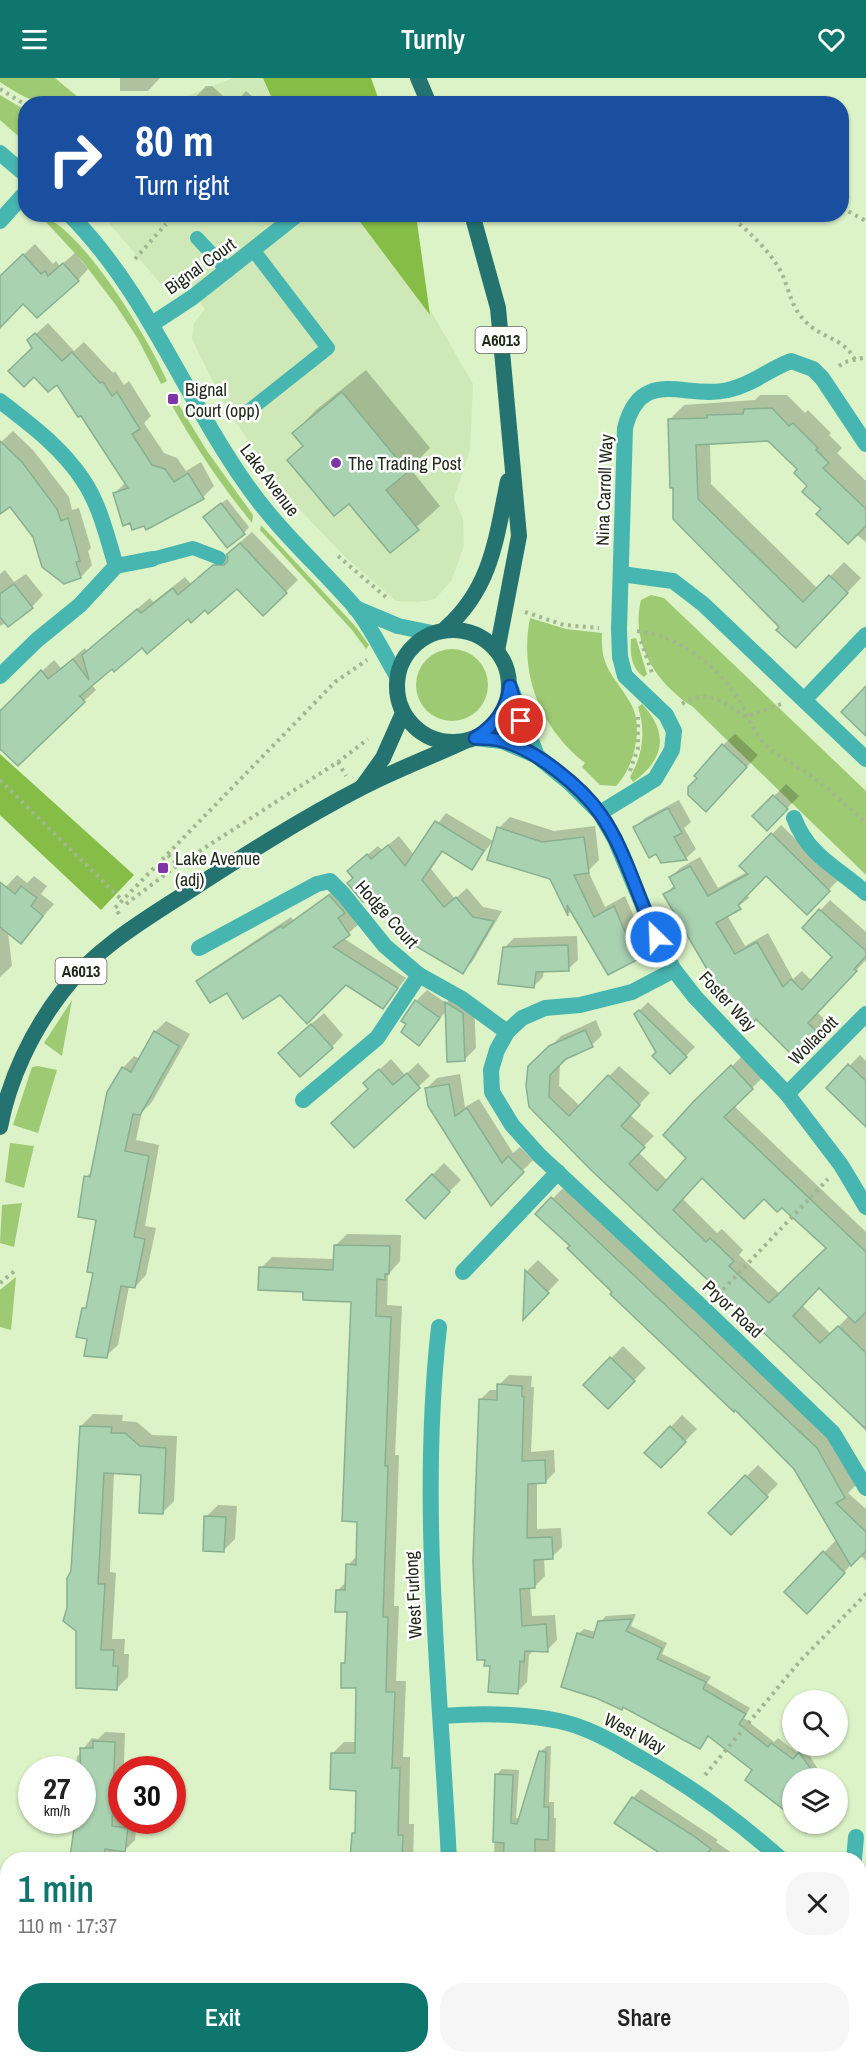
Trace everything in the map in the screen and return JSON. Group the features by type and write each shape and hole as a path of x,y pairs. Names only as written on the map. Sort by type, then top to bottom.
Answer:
{"main road":[{"path":"418,78 426,96"},
{"name":"A6013","path":"474,222 498,308 519,536 497,651"},
{"name":"A6013","path":"397,676 403,659 416,643 463,613 477,595 490,565 511,468"},
{"path":"439,630 480,636 497,651 507,667 510,686"},
{"path":"397,676 396,692 403,713 428,737 445,742 470,740"},
{"name":"A6013","path":"0,1127 11,1085 26,1051 41,1023 82,970 141,922 226,867 363,787 488,730 501,716 510,686"},
{"name":"A6013","path":"363,787 384,758 403,713"}],"street":[{"path":"0,153 18,168"},
{"path":"0,221 18,201"},
{"name":"Lake Avenue","path":"76,222 112,265 152,324 209,429 247,486 284,532 356,608"},
{"name":"Bignal Court","path":"152,324 228,271 288,222"},
{"name":"Nina Carroll Way","path":"600,813 655,779 672,750 674,731 666,715 626,676 620,657 625,428 629,411 640,399 652,391 666,388 725,391 745,385 777,366 791,361 813,369 822,378 866,444"},
{"path":"0,402 60,450 84,481 100,514 116,566"},
{"path":"0,676 37,640 80,605 116,566 152,559"},
{"path":"621,574 673,581 703,604 866,759"},
{"path":"356,608 398,626 439,630"},
{"path":"356,608 397,676"},
{"path":"799,696 866,635"},
{"name":"Foster Way","path":"510,686 537,756"},
{"name":"Foster Way","path":"470,740 502,741 537,756 570,783 600,813 615,839 656,937 674,970 695,997 787,1094 841,1165 866,1207"},
{"path":"794,818 801,837 817,856 866,893"},
{"name":"Hodge Court","path":"199,948 317,884 330,882 343,894 385,946 419,975 462,999 507,1032"},
{"name":"Pryor Road","path":"674,970 632,992 580,1005 545,1008 522,1018 507,1032 490,1070 492,1092 512,1125 558,1172 804,1403 832,1433 866,1488"},
{"name":"Hodge Court","path":"303,1100 377,1038 419,975"},
{"name":"Wollacott","path":"787,1094 866,1014"},
{"path":"463,1272 558,1172"},
{"name":"West Furlong","path":"438,1327 431,1393 430,1563 449,1852"},
{"name":"West Way","path":"441,1716 513,1714 561,1721 600,1735 693,1790 735,1819 773,1852"},
{"path":"855,1852 856,1837"}],"lane":[{"path":"197,238 228,271"},
{"path":"246,413 328,348 254,251"},
{"path":"152,559 193,548 219,558"}],"path":[{"path":"0,89 18,100"},
{"path":"849,212 866,221"},
{"path":"736,222 769,255 782,275 792,304 806,323 850,348 855,360"},
{"path":"135,259 166,224"},
{"path":"822,378 845,362 866,357"},
{"path":"338,556 359,577 392,602"},
{"path":"524,612 564,625 602,628"},
{"path":"630,630 662,635 675,641 702,660 742,704 754,732 766,746 815,779 866,823"},
{"path":"638,631 654,680 644,692"},
{"path":"124,902 335,682 367,659 373,668"},
{"path":"680,705 698,695 706,696 746,717 772,710 799,696"},
{"path":"626,780 638,748 636,708"},
{"path":"115,909 178,865 360,748 372,735"},
{"path":"338,762 342,769"},
{"path":"0,780 124,902"},
{"path":"168,855 178,865"},
{"path":"735,1277 841,1165"},
{"path":"0,1283 16,1269"},
{"path":"693,1790 801,1660 866,1594"}],"shaded area":[{"path":"233,78 275,78 287,96 187,96"},
{"path":"108,222 374,222 388,256 432,313 473,384 470,450 454,498 463,519 464,545 452,580 435,599 418,602 396,601 344,556 284,493 226,408 192,339 194,323 205,309 187,282 174,288 160,283"}],"green space":[{"path":"0,78 55,78 77,96 23,96 0,82"},
{"path":"263,78 371,78 377,96 271,96"},
{"path":"0,95 18,106 18,136 0,120"},
{"path":"46,222 54,222 67,232 100,270 132,317 167,381 161,384 138,339 83,262"},
{"path":"360,222 417,222 430,315"},
{"path":"176,400 207,451 253,515 252,523 189,434 170,402"},
{"path":"261,525 356,627 369,645 366,649 352,630 260,530"},
{"path":"651,595 664,598 866,791 866,875 658,675 649,661 639,632 641,600"},
{"path":"530,618 566,629 602,633 603,656 606,664 631,704 637,724 632,758 628,769 616,786 600,785 582,767 585,763 569,749 545,717 536,698 531,679 527,639"},
{"path":"636,638 647,674 644,677 636,669 632,660 631,639"},
{"path":"452,649 472,655 482,665 488,685 482,705 472,715 452,721 432,715 422,705 416,685 422,665 432,655"},
{"path":"642,704 656,725 660,745 652,764 633,782 630,777 638,760 642,743 642,725 638,707"},
{"path":"0,754 134,875 101,910 0,815"},
{"path":"72,1000 63,1050 62,1056 44,1043"},
{"path":"32,1067 57,1070 38,1133 13,1125"},
{"path":"10,1143 34,1146 24,1188 5,1182"},
{"path":"22,1203 14,1247 0,1243 2,1205"},
{"path":"16,1277 11,1330 0,1327 0,1290"}],"building":[{"path":"23,254 41,274 45,271 48,276 63,263 79,281 37,318 23,304 0,328 0,276"},
{"path":"35,333 62,361 72,352 100,383 103,382 112,396 117,392 140,429 132,434 152,465 165,469 174,482 188,473 204,499 146,530 144,526 132,530 130,523 123,526 113,493 128,488 81,416 78,417 57,385 48,392 34,377 24,387 8,371 32,348 27,340"},
{"path":"342,392 408,472 386,490 419,530 390,553 349,504 334,516 287,460 303,446 292,433"},
{"path":"772,408 789,426 793,423 818,448 816,450 829,463 823,468 866,509 866,526 848,544 816,514 821,509 802,492 807,486 794,473 797,469 768,441 696,445 698,499 803,602 829,575 848,593 796,648 776,630 779,627 673,519 668,419 707,418 707,415 743,414 744,409"},
{"path":"0,441 22,462 57,509 61,521 68,518 80,561 76,562 81,578 64,584 42,567 33,537 10,507 0,514"},
{"path":"221,503 245,534 227,548 203,517"},
{"path":"240,543 287,593 263,616 237,589 208,614 205,610 191,623 188,619 147,654 142,648 114,672 112,669 80,696 85,702 18,766 0,749 0,711 41,670 48,679 73,659 89,680 82,655 137,609 141,613 173,588 178,595 213,565 224,565 228,561 227,554"},
{"path":"14,584 33,608 8,627 0,617 0,594"},
{"path":"866,686 866,736 841,712"},
{"path":"722,744 747,767 706,812 688,795 688,787 697,778 694,776"},
{"path":"773,795 788,809 767,831 752,816"},
{"path":"668,808 682,833 674,837 687,860 661,863 656,854 649,858 633,827"},
{"path":"435,821 484,851 472,870 442,851 422,880 444,907 456,897 473,917 494,921 463,974 407,941 377,904 369,897 363,902 347,883 353,878 347,871 367,854 371,859 388,845 405,866"},
{"path":"497,827 542,842 584,837 589,873 574,875 594,917 614,906 637,960 608,975 567,905 568,916 550,879 487,860"},
{"path":"771,833 830,891 807,915 766,876 738,905 741,909 716,923 735,954 757,942 783,987 791,979 802,990 832,957 802,928 819,909 866,951 866,956 854,969 857,971 808,1023 820,1035 796,1059 756,1019 752,1024 718,988 663,894 675,888 669,877 690,866 708,896 748,874 739,866"},
{"path":"0,882 15,894 21,886 37,898 31,906 43,916 21,944 0,927"},
{"path":"329,895 345,913 338,918 350,935 333,947 398,988 383,1009 346,985 307,1024 280,995 243,1019 227,993 210,1003 196,981 281,926 283,928"},
{"path":"568,945 569,971 536,972 534,988 498,984 503,947"},
{"path":"415,1000 440,1018 419,1046 401,1032 406,1024 401,1021"},
{"path":"445,1002 463,1013 465,1061 447,1062"},
{"path":"639,1010 687,1057 670,1074 652,1056 656,1052 634,1014"},
{"path":"311,1024 333,1048 300,1077 278,1053"},
{"path":"585,1030 593,1047 566,1059 550,1075 549,1097 569,1116 608,1075 640,1105 621,1126 645,1147 629,1164 657,1191 686,1158 663,1135 694,1101 731,1065 753,1089 724,1117 866,1252 866,1312 855,1323 819,1288 793,1316 820,1343 838,1326 866,1353 866,1429 591,1170 529,1107 526,1086 528,1066 549,1046","holes":["702,1178 744,1219 764,1199 777,1212 782,1208 826,1248 769,1303 729,1266 734,1261 710,1238 706,1242 673,1210"]},
{"path":"154,1031 179,1046 140,1115 133,1114 125,1151 149,1156 134,1237 145,1239 135,1288 121,1286 107,1358 84,1356 87,1339 76,1337 82,1308 86,1308 93,1273 87,1272 96,1220 78,1217 84,1176 90,1177 107,1092 122,1067 131,1072"},
{"path":"848,1064 866,1081 866,1127 826,1088"},
{"path":"379,1069 393,1085 407,1073 420,1088 354,1148 331,1123 368,1089 363,1083"},
{"path":"449,1084 455,1116 467,1108 502,1163 508,1156 524,1172 491,1206 428,1106 425,1088"},
{"path":"432,1174 450,1192 425,1219 406,1200"},
{"path":"551,1197 817,1448 845,1498 836,1503 866,1532 866,1551 851,1566 794,1469 735,1410 734,1412 610,1294 612,1292 567,1248 570,1246 535,1214"},
{"path":"334,1245 390,1246 389,1274 385,1274 385,1280 377,1279 376,1316 391,1317 385,1466 388,1466 383,1617 388,1617 386,1692 395,1692 392,1768 400,1768 398,1835 403,1835 402,1852 351,1852 352,1833 355,1833 356,1791 330,1789 331,1753 355,1753 356,1688 341,1688 341,1663 345,1663 347,1612 335,1612 336,1590 345,1590 346,1564 356,1565 357,1522 342,1521 351,1302 303,1300 303,1292 258,1290 259,1267 333,1270"},
{"path":"525,1270 549,1293 523,1320"},
{"path":"610,1357 635,1381 608,1409 583,1385"},
{"path":"497,1384 522,1386 524,1397 522,1461 545,1460 546,1483 528,1484 527,1538 552,1537 553,1559 534,1560 535,1588 520,1589 522,1626 546,1624 548,1652 525,1651 524,1662 520,1661 518,1694 488,1692 490,1666 484,1666 485,1660 477,1660 473,1561 479,1399 497,1400"},
{"path":"80,1426 112,1427 111,1433 125,1433 140,1446 166,1448 163,1514 139,1513 141,1475 104,1473 98,1584 105,1584 101,1650 114,1650 113,1666 118,1666 117,1690 76,1688 76,1631 63,1621 67,1608 67,1578 71,1571"},
{"path":"670,1426 686,1442 661,1468 644,1453"},
{"path":"745,1475 768,1497 731,1535 708,1513"},
{"path":"204,1516 226,1517 224,1552 203,1551"},
{"path":"823,1551 845,1573 807,1614 784,1592"},
{"path":"632,1619 626,1631 662,1648 657,1659 706,1682 703,1689 746,1714 739,1724 768,1747 771,1743 782,1751 782,1756 789,1756 793,1759 796,1756 802,1756 810,1768 782,1768 782,1808 745,1780 752,1770 708,1736 700,1749 623,1707 622,1710 596,1698 561,1687 577,1633 593,1638 598,1621"},
{"path":"93,1741 115,1742 114,1756 108,1756 108,1834 127,1834 125,1852 105,1849 105,1852 71,1852 73,1834 96,1834 96,1756 80,1756 80,1748 93,1748"},
{"path":"539,1751 546,1752 544,1807 549,1807 548,1840 535,1839 535,1852 503,1852 504,1843 493,1842 495,1774 513,1775 511,1823 517,1824"},
{"path":"632,1797 711,1849 708,1852 658,1852 614,1823"}],"place":[{"name":"Bignal Court (opp)","path":"173,399"},
{"name":"The Trading Post","path":"336,463"},
{"name":"Lake Avenue (adj)","path":"163,868"}],"route":[{"path":"521,721 510,686 501,716 488,730 475,738 502,741 537,756 570,783 600,813 615,839 656,937"}]}
